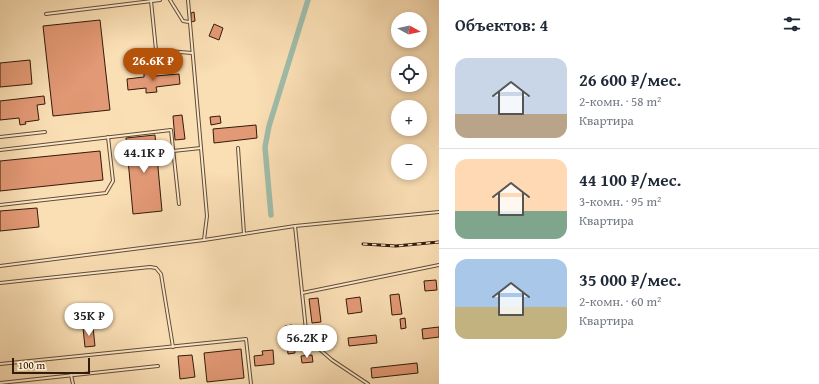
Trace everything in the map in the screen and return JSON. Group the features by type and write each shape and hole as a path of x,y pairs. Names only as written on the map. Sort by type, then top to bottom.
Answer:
{"lane":[{"path":"46,14 160,0"},
{"path":"170,0 183,21 189,22"},
{"path":"188,0 207,216 204,240"},
{"path":"151,1 156,50 192,53"},
{"path":"0,150 171,130 179,204"},
{"path":"0,137 45,132"},
{"path":"0,205 106,193 113,181 108,137"},
{"path":"173,151 201,148"},
{"path":"238,148 244,234"},
{"path":"0,266 204,240 295,226 439,212"},
{"path":"295,226 306,330 310,341 332,360 368,384"},
{"path":"302,293 439,265"},
{"path":"0,283 150,267 156,268 161,274 172,347"},
{"path":"0,364 246,339 251,384"},
{"path":"0,383 158,366"},
{"path":"71,375 73,384"}],"building":[{"path":"194,12 195,21 191,22 191,13"},
{"path":"100,20 110,110 53,116 43,26"},
{"path":"214,24 223,28 219,40 209,36"},
{"path":"30,60 32,84 0,87 0,63"},
{"path":"155,72 155,76 179,74 180,84 156,87 157,92 146,93 146,88 128,90 127,79 144,77 144,73"},
{"path":"44,96 45,104 37,105 39,120 25,122 26,124 20,125 19,118 0,120 0,101"},
{"path":"182,115 185,139 175,140 173,116"},
{"path":"220,116 221,123 211,125 210,117"},
{"path":"256,125 257,138 214,143 213,129"},
{"path":"155,135 162,211 133,214 126,138"},
{"path":"100,151 103,180 0,191 0,161"},
{"path":"37,208 39,227 0,231 0,211"},
{"path":"436,280 437,290 425,291 424,281"},
{"path":"399,294 402,314 392,315 390,295"},
{"path":"360,297 362,312 348,314 346,299"},
{"path":"318,298 321,322 312,323 309,299"},
{"path":"405,318 406,328 401,329 400,319"},
{"path":"292,325 295,353 288,354 285,326"},
{"path":"93,327 95,346 85,347 83,328"},
{"path":"439,327 439,337 423,339 422,329"},
{"path":"376,335 377,343 349,346 348,338"},
{"path":"241,349 244,378 207,382 204,353"},
{"path":"273,350 274,364 255,366 254,356 263,355 262,351"},
{"path":"192,355 195,377 180,379 178,356"},
{"path":"312,355 313,362 302,363 301,356"},
{"path":"417,363 418,373 372,378 371,368"}],"waterway":[{"path":"271,215 265,147 269,126 308,0"}],"railway":[{"path":"363,244 396,246 439,242"}]}
